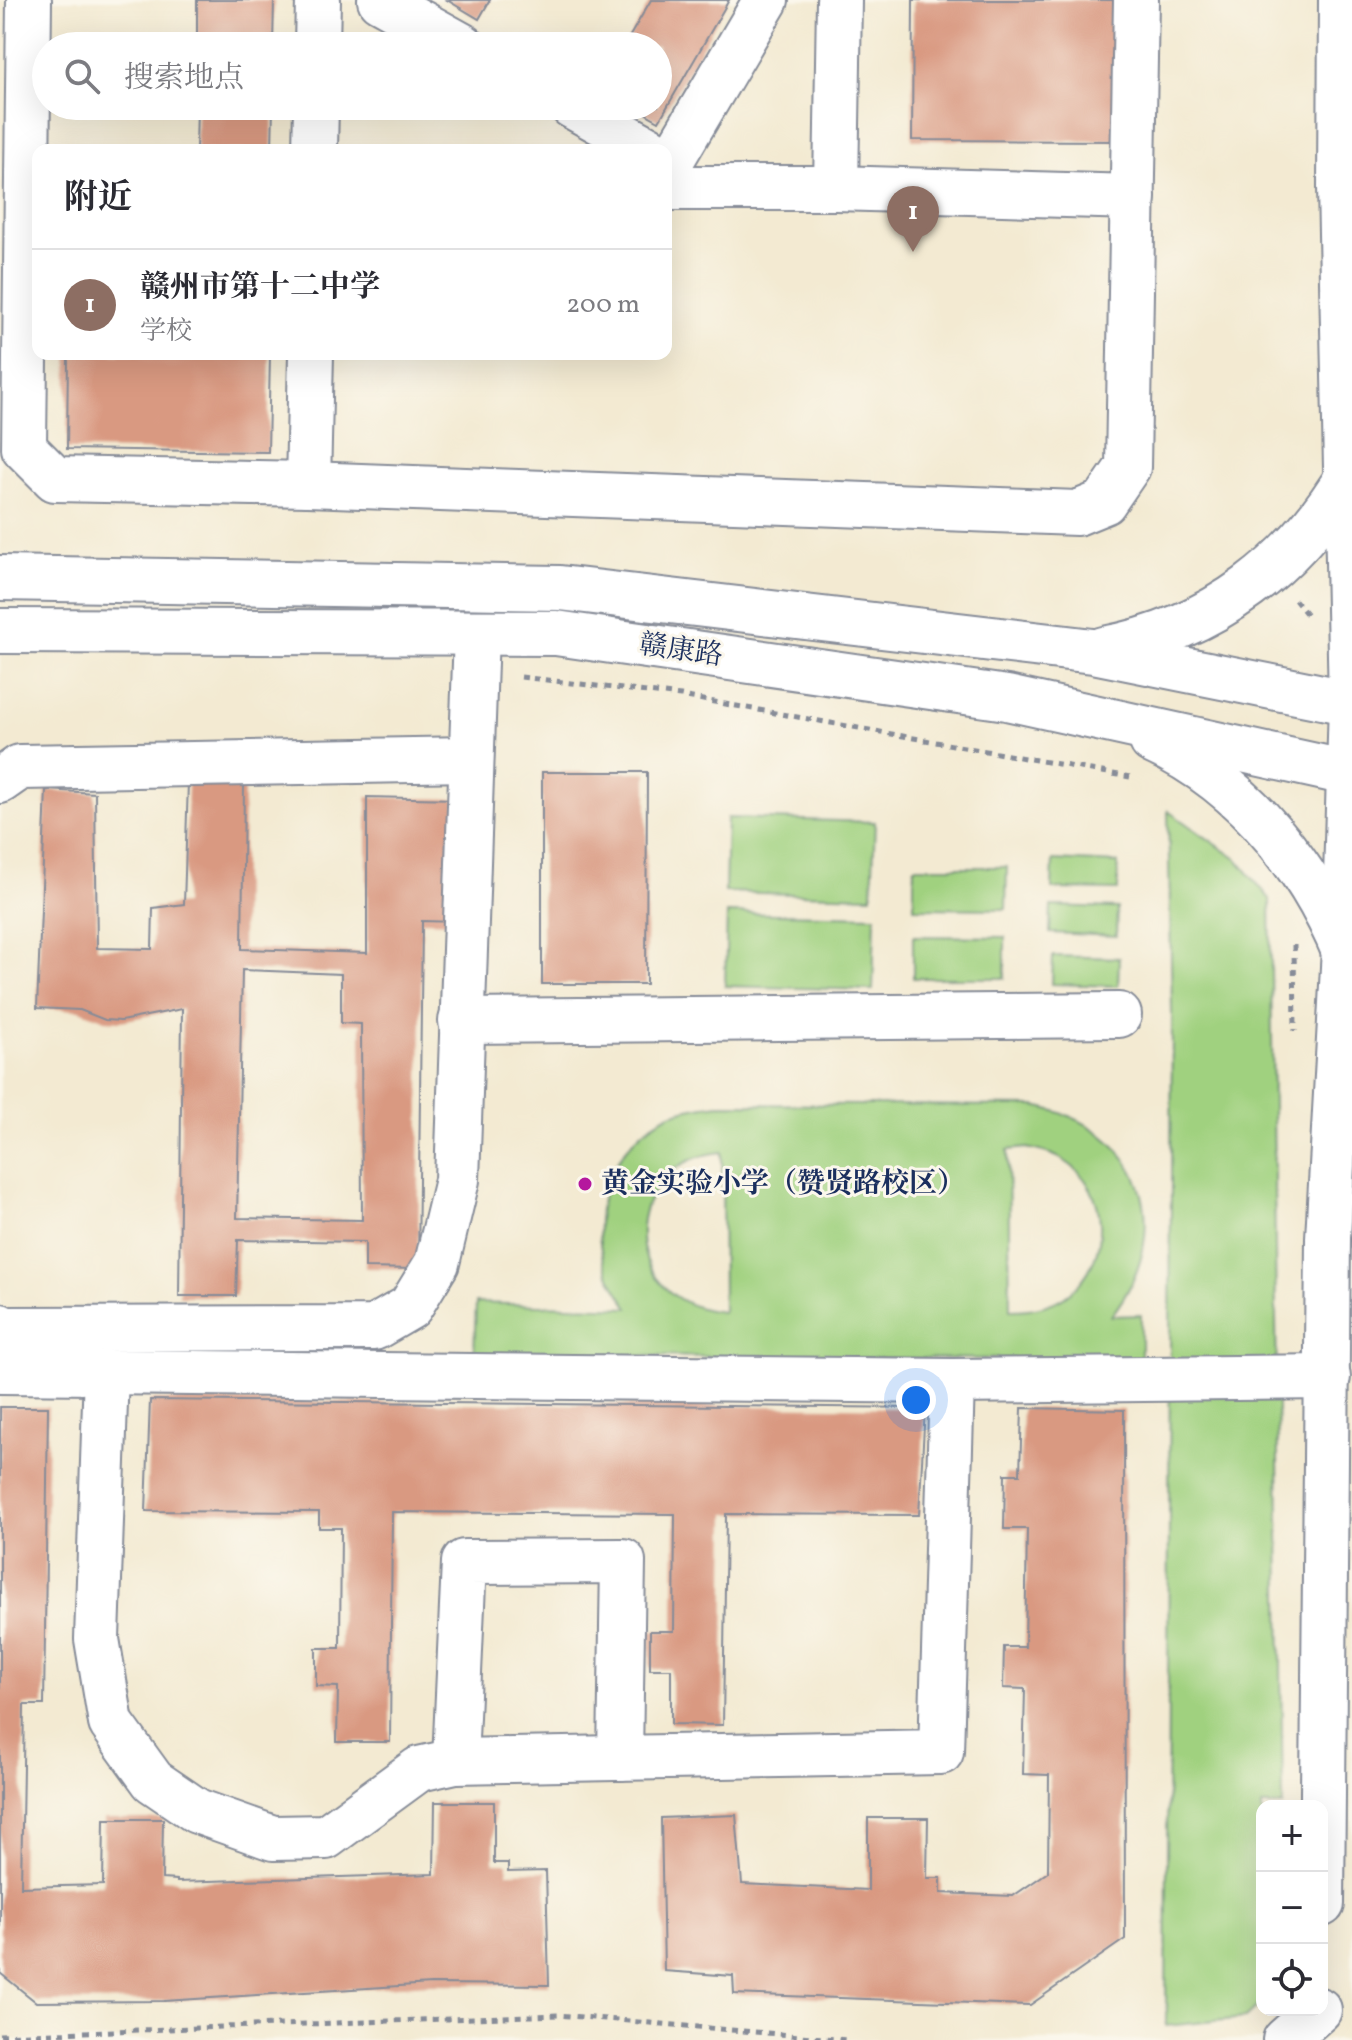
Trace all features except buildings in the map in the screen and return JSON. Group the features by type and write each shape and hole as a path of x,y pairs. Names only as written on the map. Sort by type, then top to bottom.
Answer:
{"main road":[{"path":"317,32 318,0"},
{"path":"380,0 438,32"},
{"path":"672,157 766,0"},
{"path":"836,188 839,0"},
{"path":"19,21 24,448 55,479 308,484 1077,513 1104,502 1128,467 1136,0"},
{"path":"1322,1872 1328,1238 1348,960 1352,702 1350,474 1340,187 1341,0"},
{"path":"315,144 316,120"},
{"path":"593,120 628,144"},
{"path":"672,170 836,188 1133,197"},
{"path":"308,484 311,360"},
{"path":"1093,651 1134,644 1173,630 1211,613 1247,590 1279,564 1308,534 1350,474"},
{"name":"赣康路","path":"0,578 560,588 1093,651 1352,702"},
{"name":"赣康路","path":"0,631 556,633 1007,698 1351,774"},
{"path":"0,1326 5,1329 374,1328 410,1307 437,1263 457,1180 476,633"},
{"path":"1083,715 1122,727 1159,744 1227,789 1285,848 1310,883 1348,960"},
{"path":"0,781 20,767 470,759"},
{"path":"461,1021 1119,1015"},
{"path":"0,1371 952,1381 1328,1377"},
{"path":"106,1372 97,1639 111,1723 153,1781 197,1811 273,1838 326,1837 419,1769 455,1761 941,1752 952,1381"},
{"path":"455,1761 464,1562 623,1561 620,1758"},
{"path":"1285,2040 1313,2016"},
{"path":"1320,2016 1320,2040"}],"path":[{"path":"0,2035 559,2015 847,2040"}],"green space":[{"path":"1168,811 1237,859 1270,899 1283,1800 1256,1800 1256,2008 1245,2018 1166,2026 1172,1012"},
{"path":"727,818 875,822 872,896 725,892"},
{"path":"1053,860 1118,863 1118,890 1052,889"},
{"path":"914,867 1007,867 1006,909 914,908"},
{"path":"1051,906 1117,908 1116,936 1050,933"},
{"path":"727,913 875,916 873,990 725,986"},
{"path":"913,936 1005,937 1005,978 913,978"},
{"path":"1053,956 1119,958 1118,986 1052,984"},
{"path":"720,1104 1034,1106 1072,1117 1102,1135 1125,1158 1139,1186 1146,1217 1143,1249 1132,1283 1111,1316 1141,1315 1141,1360 474,1355 476,1303 629,1308 607,1271 600,1243 602,1198 610,1177 620,1157 651,1125 677,1112","holes":["1027,1148 1059,1158 1079,1172 1097,1206 1099,1244 1083,1279 1069,1293 1041,1307 1010,1310 1008,1150","722,1152 723,1312 688,1303 662,1285 647,1261 642,1233 647,1206 662,1181 687,1162"]}],"place":[{"name":"赣州市第十二中学","path":"913,252"},
{"name":"黄金实验小学（赞贤路校区）","path":"585,1184"}]}
